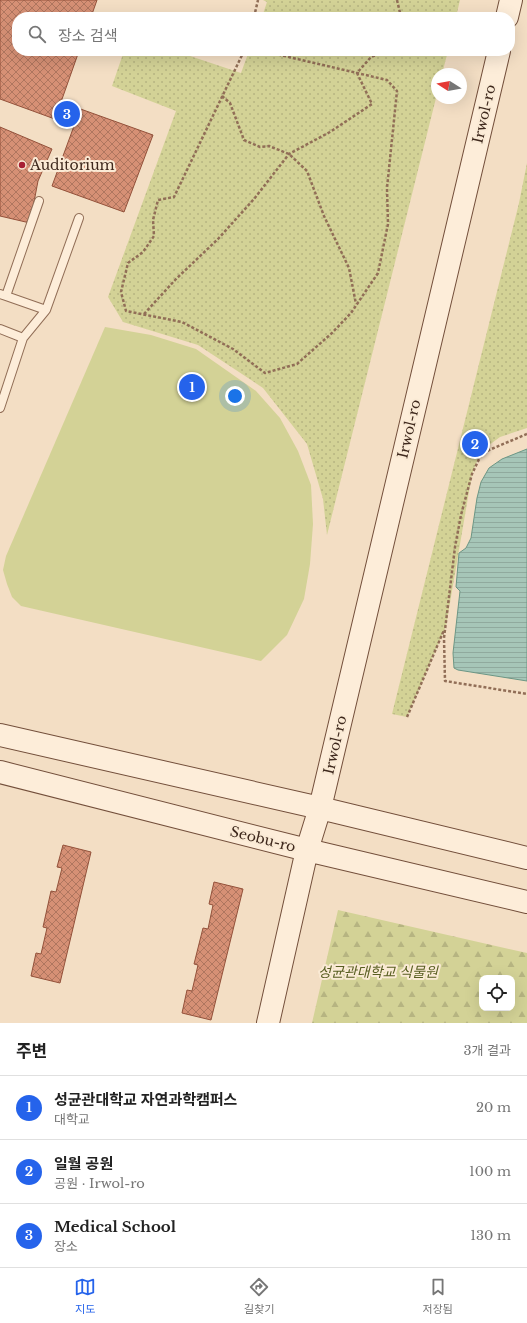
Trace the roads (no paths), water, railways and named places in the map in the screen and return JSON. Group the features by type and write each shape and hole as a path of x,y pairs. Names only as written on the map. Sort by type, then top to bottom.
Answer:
{"main road":[{"path":"508,12 511,0"},
{"name":"Irwol-ro","path":"268,1023 307,850 320,808 498,56"},
{"path":"0,735 320,808 527,858"},
{"name":"Seobu-ro","path":"0,772 307,850 527,902"}],"lane":[{"path":"39,201 3,295 46,310"},
{"path":"0,408 23,338 46,310 79,218"},
{"path":"0,329 23,338"}],"place":[{"name":"Medical School","path":"67,114"},
{"name":"Auditorium","path":"22,165"},
{"name":"성균관대학교 자연과학캠퍼스","path":"192,387"},
{"name":"일월 공원","path":"475,444"}],"park label":[{"name":"성균관대학교 식물원","path":"378,972"}]}
